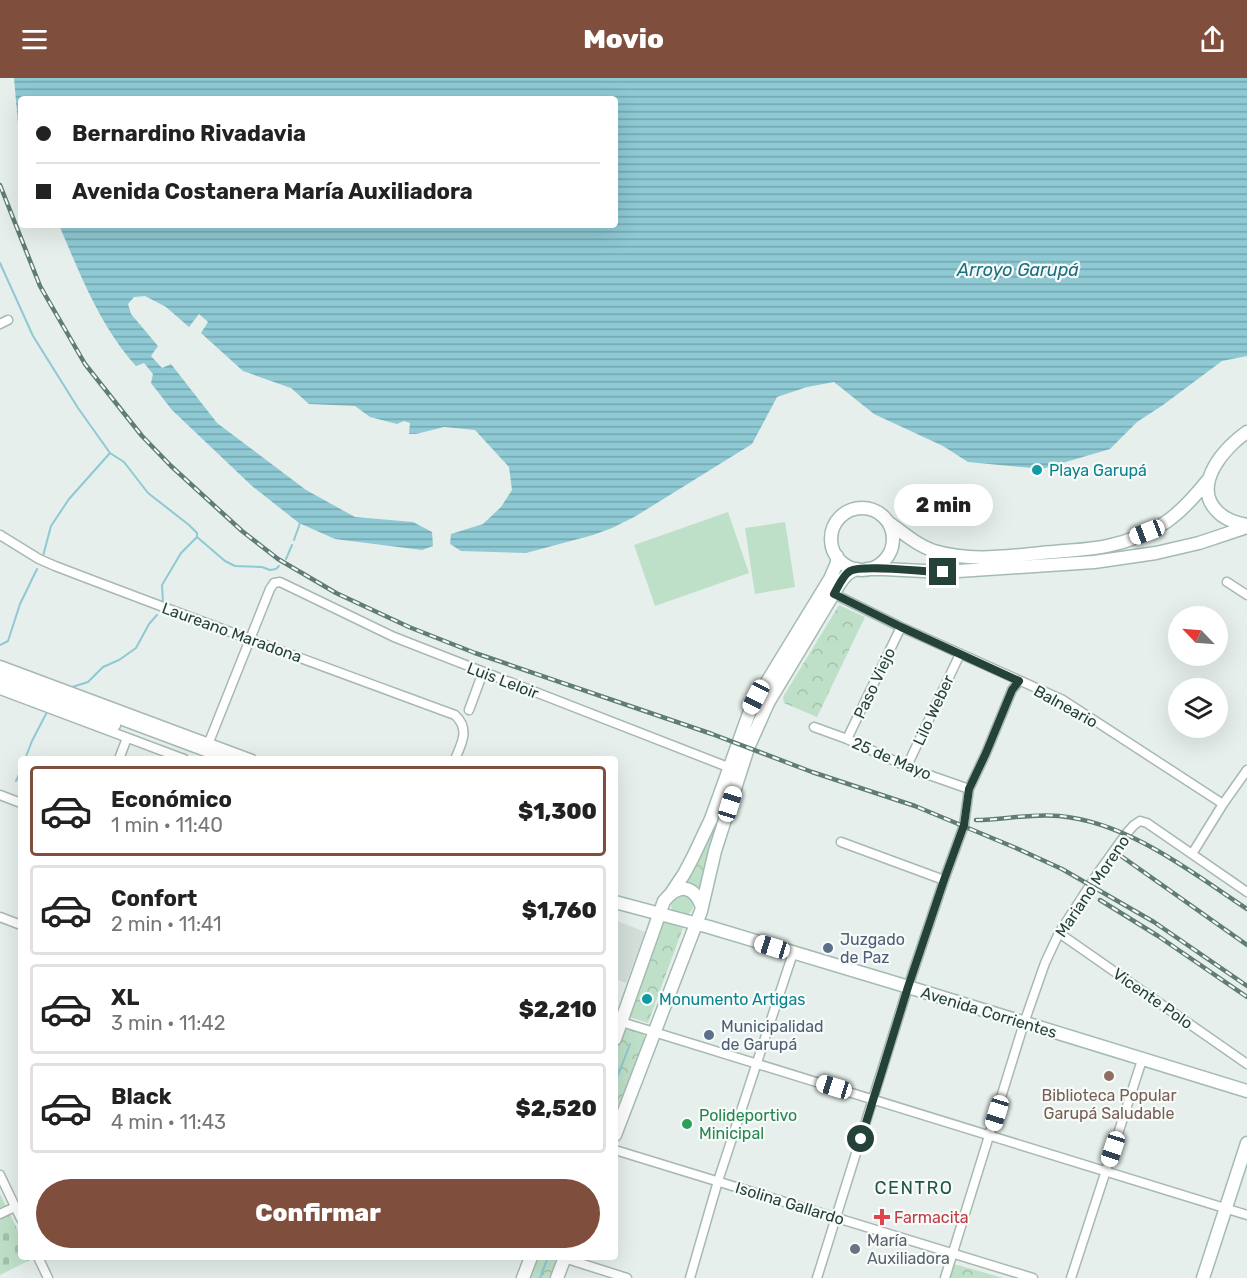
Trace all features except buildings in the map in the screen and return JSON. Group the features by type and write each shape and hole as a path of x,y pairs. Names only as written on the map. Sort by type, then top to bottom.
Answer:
{"main road":[{"path":"1247,432 1228,448 1208,480 1180,510 1166,522 1119,543 1092,548 992,557 958,556 925,547 909,538 882,515 864,508 846,512 833,527 831,537 837,556 848,566 862,569 884,568 943,572 1094,562 1156,553 1247,526"},
{"path":"1208,480 1210,502 1216,510 1228,519 1247,526"},
{"path":"618,1021 664,901 693,858 768,703 847,574 878,565 883,561 891,547 892,533 888,522"},
{"path":"618,1127 702,908 753,703 830,579 837,563 837,556"},
{"path":"0,673 222,756"},
{"path":"0,682 200,756"},
{"path":"670,895 684,889 689,890 698,897 702,908"},
{"path":"618,895 661,911"},
{"path":"618,903 661,911"},
{"name":"Avenida Corrientes","path":"661,911 696,925 908,987 1247,1092"},
{"path":"1203,1278 1247,1143"},
{"path":"523,1278 530,1260"},
{"path":"557,1278 564,1260"}],"street":[{"name":"Laureano Maradona","path":"0,535 47,563 455,715 464,726 463,740 456,756"},
{"name":"Luis Leloir","path":"250,639 270,589 274,583 280,582 394,637 735,770"},
{"path":"1227,582 1247,595"},
{"name":"Balneario","path":"834,594 901,627 1063,700 1223,804"},
{"name":"Paso Viejo","path":"847,739 901,627"},
{"path":"209,742 250,639"},
{"name":"Lilo Weber","path":"907,766 960,654"},
{"path":"0,665 244,756"},
{"path":"469,710 483,672"},
{"path":"817,1278 908,987 964,825 969,789 1012,690 1019,681"},
{"path":"0,690 176,756"},
{"name":"25 de Mayo","path":"814,727 969,789"},
{"path":"120,756 127,738"},
{"path":"1247,770 1192,854 1247,892"},
{"path":"0,795 18,803"},
{"name":"Mariano Moreno","path":"945,1278 1024,1023 1045,963 1059,933 1126,834 1140,821 1147,823 1192,854"},
{"path":"841,842 944,880"},
{"path":"0,917 18,924"},
{"name":"Vicente Polo","path":"1059,933 1247,1064"},
{"path":"690,1278 718,1181 793,953"},
{"path":"618,1021 1247,1215"},
{"path":"1071,1278 1142,1060"},
{"name":"Isolina Gallardo","path":"618,1151 1033,1278"},
{"path":"0,1175 18,1213"},
{"path":"0,1214 15,1207"},
{"path":"40,1260 48,1278"},
{"path":"571,1260 627,1278"}],"shaded area":[{"path":"618,921 645,932 626,983 618,980"}],"green space":[{"path":"728,512 749,573 655,606 634,545"},
{"path":"785,522 795,587 755,594 745,528"},
{"path":"839,605 865,617 817,717 784,703 783,697"},
{"path":"729,786 731,788 699,893 681,886"},
{"path":"682,894 690,897 693,905 690,913 682,916 674,913 671,905 674,897"},
{"path":"663,921 683,928 648,1023 630,1017"},
{"path":"630,1029 643,1033 645,1038 618,1106 618,1046 624,1031"},
{"path":"0,1194 18,1231 18,1260 30,1260 0,1275"},
{"path":"535,1260 560,1260 553,1278 527,1278"},
{"path":"954,1264 1003,1278 950,1278"}],"water":[{"name":"Arroyo Garupá","path":"14,78 1247,78 1247,356 1222,361 1137,422 1110,449 1042,469 968,462 943,446 874,414 834,382 807,387 777,397 752,444 636,516 612,528 526,553 461,551 450,544 451,534 483,524 501,507 512,490 509,467 475,430 444,427 409,434 410,423 404,421 397,424 370,417 355,406 309,404 291,388 243,371 201,333 208,322 199,314 189,327 166,307 145,296 134,297 128,304 131,314 158,346 151,356 162,368 171,364 217,423 306,490 355,517 413,522 432,532 433,546 422,550 335,539 299,523 252,486 172,410 151,383 153,374 144,363 136,366 101,317 60,228 618,228 618,96 18,96 18,124"}],"waterway":[{"path":"0,263 33,336 78,408 110,453 124,462 148,493 189,525 197,533 197,537"},
{"path":"43,556 51,526 69,499 110,453"},
{"path":"294,540 300,523"},
{"path":"163,603 162,585 181,553 197,537 225,561 235,566 262,567 270,570 279,566"},
{"path":"286,559 292,545"},
{"path":"0,645 8,641 20,604 37,569"},
{"path":"72,687 88,682 103,667 119,660 136,648 149,624 157,615"},
{"path":"26,756 46,714"},
{"path":"16,781 18,777"},
{"path":"618,1075 630,1044"},
{"path":"540,1278 547,1260"}],"railway":[{"path":"0,185 40,286 85,364 142,436 171,466 242,531 278,559 336,593 409,627 475,653 915,806 1016,848 1062,869 1154,922 1247,986"},
{"path":"976,820 1049,815 1085,820 1110,828 1158,851 1247,909"},
{"path":"1121,856 1247,945"},
{"path":"1100,900 1158,936 1247,997"}],"place":[{"name":"Playa Garupá","path":"1037,470"},
{"name":"Juzgado de Paz","path":"828,948"},
{"name":"Monumento Artigas","path":"647,999"},
{"name":"Municipalidad de Garupá","path":"709,1035"},
{"name":"Biblioteca Popular Garupá Saludable","path":"1109,1076"},
{"name":"Polideportivo Minicipal","path":"687,1124"},
{"name":"Farmacita","path":"882,1217"},
{"name":"María Auxiliadora","path":"855,1249"}],"district":[{"name":"CENTRO","path":"914,1188"}],"route":[{"path":"861,1139 908,987 964,825 969,789 1012,690 1019,681 834,594 847,574 857,569 884,568 943,572"}]}
